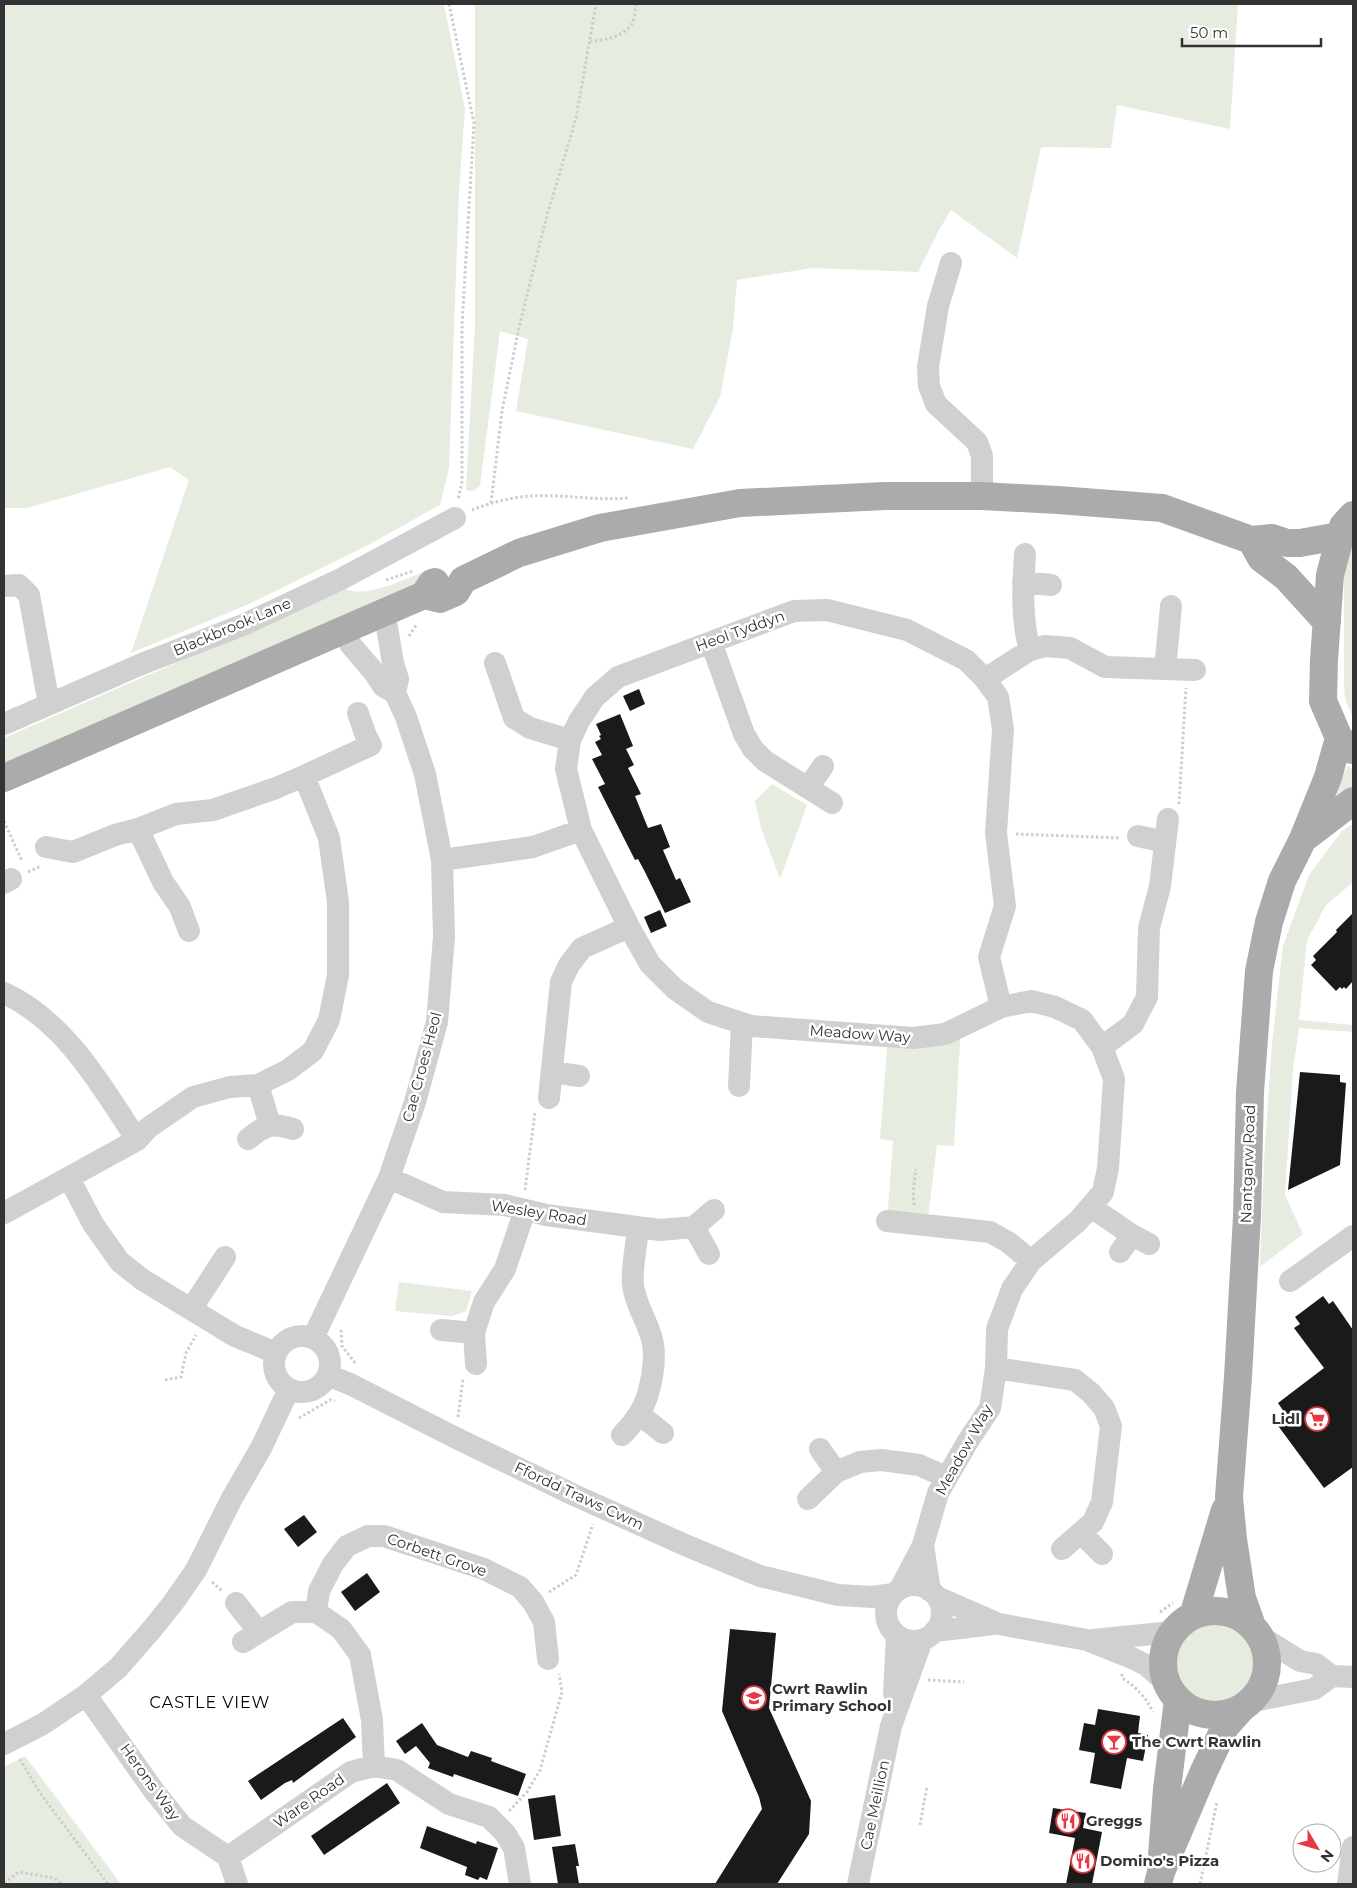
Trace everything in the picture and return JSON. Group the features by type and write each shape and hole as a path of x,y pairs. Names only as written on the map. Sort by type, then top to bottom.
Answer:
{"main road":[{"path":"4,778 424,595 432,583 450,576 463,580 519,552 600,528 740,503 885,496 982,496 1162,508 1251,540 1272,538 1288,543 1300,543 1346,526"},
{"path":"1346,526 1330,576 1323,701 1346,744"},
{"path":"1251,540 1261,558 1286,577 1327,622"},
{"name":"Nantgarw Road","path":"1256,1631 1242,1598 1229,1497 1247,1216 1250,1092 1259,972 1268,922 1282,880 1303,839 1328,777 1346,744"},
{"name":"Nantgarw Road","path":"1303,839 1353,802"},
{"name":"Nantgarw Road","path":"1182,1624 1229,1497"},
{"path":"1160,1878 1204,1770 1225,1726 1255,1696 1264,1680 1267,1664 1265,1648 1256,1631 1247,1620 1232,1613 1215,1610 1199,1612 1182,1624 1165,1646 1162,1664 1172,1691 1189,1709 1206,1715 1224,1714 1245,1705"},
{"path":"1160,1878 1172,1691"}],"street":[{"path":"951,263 938,306 928,368 929,386 936,404 977,442 982,456 982,496"},
{"name":"Blackbrook Lane","path":"4,724 144,663 252,621 341,579 455,518"},
{"path":"1025,554 1023,582 1024,630 1030,650"},
{"path":"1023,582 1051,586"},
{"path":"4,586 19,585 29,596 49,704"},
{"path":"985,678 1030,650 1045,646 1070,648 1105,666 1182,670 1171,606"},
{"name":"Heol Tyddyn","path":"582,830 566,769 570,740 579,721 595,697 618,677 794,611 827,610 907,630 966,660 985,678 998,698 1003,729 996,833 1005,906 989,957 1001,1007"},
{"name":"Cae Croes Heol","path":"382,614 387,627 392,663 398,679 395,693"},
{"name":"Cae Croes Heol","path":"313,1338 389,1178 415,1102 437,1022 444,937 442,860 425,774 406,717 395,693 383,686 374,672 350,644 344,631"},
{"path":"711,642 744,734 753,750 764,760 832,803"},
{"path":"494,664 514,718 530,728 570,740"},
{"path":"46,847 73,852 176,814 213,810 304,776 371,745 358,713"},
{"path":"808,788 823,766"},
{"path":"4,1213 136,1140 148,1128 192,1097 230,1087 258,1085 288,1070 313,1051 329,1020 338,975 338,902 329,838 304,776"},
{"path":"1102,1046 1133,1024 1147,997 1149,928 1160,886 1168,820"},
{"path":"138,828 163,882 180,907 189,931"},
{"path":"442,860 533,847 582,830"},
{"name":"Meadow Way","path":"582,830 628,927 650,964 674,989 708,1012 751,1026 913,1038 946,1034 1001,1007 1031,1001 1054,1007 1082,1020 1102,1046 1114,1079 1108,1168 1103,1192 1078,1221 1032,1261 1012,1289 997,1329 996,1368 990,1408 946,1477 938,1493 923,1545 897,1591"},
{"path":"1138,836 1165,842"},
{"path":"549,1098 561,982 569,965 582,948 628,927"},
{"path":"4,992 44,1018 89,1067 136,1140"},
{"path":"739,1086 742,1023"},
{"path":"552,1072 579,1076"},
{"path":"258,1085 270,1125"},
{"path":"248,1139 260,1129 270,1125 293,1129"},
{"path":"69,1178 92,1224 120,1262 143,1280 235,1336 276,1353"},
{"name":"Wesley Road","path":"389,1178 443,1202 504,1205 546,1215 638,1228 660,1230 694,1228"},
{"path":"1091,1207 1134,1244"},
{"path":"476,1364 474,1333 484,1302 505,1269 523,1210"},
{"path":"709,1254 694,1228 714,1210"},
{"path":"886,1221 916,1230 990,1232 1008,1242 1032,1261"},
{"path":"622,1435 640,1414 652,1377 654,1354 651,1337 636,1298 633,1284 638,1228"},
{"path":"1290,1281 1353,1236"},
{"path":"200,1313 225,1257"},
{"path":"441,1330 474,1333"},
{"path":"296,1336 313,1338 320,1343 329,1357 330,1366 328,1374 323,1382 309,1391 301,1392 289,1388 278,1379 275,1371 276,1353 288,1340 296,1336"},
{"path":"996,1368 1075,1380 1091,1393 1104,1408 1111,1426 1102,1502 1093,1522 1062,1549"},
{"name":"Ffordd Traws Cwm","path":"328,1374 450,1436 643,1526 760,1576 838,1595 873,1597 897,1591"},
{"path":"4,1744 43,1724 86,1695 118,1668 153,1628 196,1570 231,1500 261,1448 289,1388"},
{"path":"640,1414 663,1434"},
{"path":"820,1449 836,1472"},
{"path":"808,1499 836,1472 860,1462 881,1460 919,1465 946,1477"},
{"path":"1081,1534 1102,1554"},
{"name":"Corbett Grove","path":"316,1612 319,1591 333,1564 347,1546 368,1536 384,1536 484,1569 520,1588 533,1602 544,1622 548,1659"},
{"name":"Meadow Way","path":"923,1545 933,1594"},
{"path":"998,1624 906,1640 892,1629 886,1611 888,1601 897,1591 909,1586 918,1586 998,1624 1087,1640 1132,1658 1146,1666 1172,1691"},
{"path":"928,1635 939,1626 941,1617 941,1608 933,1594"},
{"name":"Ffordd Traws Cwm","path":"838,1595 873,1612 892,1629"},
{"path":"232,1600 251,1637 292,1612 316,1612 340,1629 360,1655 372,1720 374,1766"},
{"path":"1087,1640 1182,1624"},
{"name":"Cae Meillion","path":"891,1726 892,1629"},
{"path":"1256,1631 1300,1660 1316,1664 1343,1676"},
{"name":"Cae Meillion","path":"858,1884 891,1726 928,1635"},
{"path":"1245,1705 1314,1689 1343,1676"},
{"name":"Herons Way","path":"86,1695 154,1791 182,1826 228,1857"},
{"name":"Ware Road","path":"228,1857 351,1772 374,1766 397,1770 444,1801 489,1817 505,1833 514,1848 520,1884"},
{"path":"1348,1884 1353,1847"},
{"path":"228,1857 237,1884"}],"path":[{"path":"449,4 474,123 462,326 462,482 455,518"},
{"path":"491,503 502,411 520,323 546,219 576,118 596,4"},
{"path":"590,41 604,41 619,34 632,24 636,4"},
{"path":"408,638 417,623"},
{"path":"1168,820 1179,810 1182,670"},
{"path":"4,821 14,878"},
{"path":"996,833 1127,838 1138,836"},
{"path":"523,1210 536,1108 549,1098"},
{"path":"916,1169 914,1192 916,1230"},
{"path":"165,1380 181,1377 186,1353 200,1313"},
{"path":"450,1436 457,1419 464,1369 476,1364"},
{"path":"533,1602 576,1575 595,1520"},
{"path":"210,1580 232,1600"},
{"path":"497,1825 527,1792 540,1770 562,1692 558,1670 548,1659"},
{"path":"920,1825 927,1786"},
{"path":"4,1883 19,1872 54,1878 62,1884"}],"shaded area":[{"path":"4,4 444,4 465,109 459,191 449,468 440,505 368,545 249,604 131,653 189,480 170,467 27,508 4,508"},
{"path":"475,4 1238,4 1230,129 1117,105 1111,148 1041,147 1017,258 951,210 918,272 813,268 737,280 733,328 720,397 693,449 516,411 528,339 500,331 480,486 473,491 466,490 475,325"},
{"path":"1353,542 1353,718 1345,699 1344,568"},
{"path":"426,571 433,573 435,576 4,763 4,738 203,651 341,587 350,591 360,592 371,590"},
{"path":"1348,766 1353,769 1353,795 1324,808"},
{"path":"772,784 807,805 780,879 761,828 755,801"},
{"path":"1353,824 1353,882 1326,905 1307,940 1299,1020 1353,1025 1353,1032 1299,1028 1293,1069 1285,1195 1303,1234 1260,1267 1264,1160 1272,1044 1283,946 1309,875 1342,831"},
{"path":"958,1028 960,1042 954,1146 937,1145 927,1225 887,1221 893,1141 880,1139 888,1036"},
{"path":"399,1282 472,1291 466,1311 452,1316 395,1311"},
{"path":"1214,1624 1229,1627 1242,1636 1251,1649 1254,1664 1251,1679 1242,1692 1229,1701 1214,1704 1199,1701 1186,1692 1177,1679 1174,1664 1177,1649 1186,1636 1199,1627"},
{"path":"25,1756 121,1884 4,1884 4,1767"}],"building":[{"path":"639,689 645,704 630,711 623,696"},
{"path":"620,714 633,746 626,749 634,765 628,768 641,794 635,796 648,828 661,824 670,847 663,850 676,880 680,878 691,902 665,913 638,859 635,860 598,787 605,784 592,759 602,755 595,742 601,739 596,724"},
{"path":"660,910 667,926 651,933 644,917"},
{"path":"1353,913 1353,981 1346,989 1340,987 1336,991 1311,965 1316,960 1313,956"},
{"path":"1300,1072 1340,1075 1340,1082 1346,1083 1340,1165 1288,1190"},
{"name":"Lidl","path":"1323,1296 1329,1304 1333,1301 1353,1330 1353,1467 1324,1488 1276,1423 1286,1415 1278,1403 1324,1368 1294,1328 1300,1324 1295,1317"},
{"path":"304,1515 317,1532 298,1547 284,1529"},
{"path":"367,1573 380,1592 355,1611 341,1592"},
{"path":"730,1629 776,1633 769,1708 811,1801 809,1834 777,1884 715,1884 762,1809 759,1797 722,1711"},
{"name":"The Cwrt Rawlin","path":"1098,1709 1140,1716 1138,1733 1148,1735 1143,1761 1127,1758 1121,1789 1090,1783 1095,1753 1079,1750 1084,1723 1095,1725"},
{"path":"343,1718 356,1737 293,1783 292,1780 285,1783 261,1800 248,1781"},
{"path":"422,1723 437,1745 468,1757 471,1751 492,1758 491,1761 526,1774 518,1796 454,1774 453,1777 428,1768 430,1763 416,1746 405,1754 396,1741"},
{"path":"387,1783 400,1803 324,1855 311,1836"},
{"path":"555,1795 561,1836 534,1840 528,1799"},
{"name":"Domino's Pizza","path":"1053,1808 1086,1813 1083,1828 1102,1832 1092,1884 1066,1884 1075,1838 1049,1833"},
{"path":"427,1826 476,1844 477,1841 498,1848 487,1880 480,1877 478,1880 465,1875 467,1867 420,1848"},
{"path":"575,1844 579,1866 576,1866 579,1884 558,1884 552,1847"}],"place":[{"name":"Lidl","path":"1317,1419"},
{"name":"Cwrt Rawlin Primary School","path":"754,1698"},
{"name":"The Cwrt Rawlin","path":"1114,1742"},
{"name":"Greggs","path":"1068,1821"},
{"name":"Domino's Pizza","path":"1083,1861"}],"district":[{"name":"CASTLE VIEW","path":"210,1702"}]}
